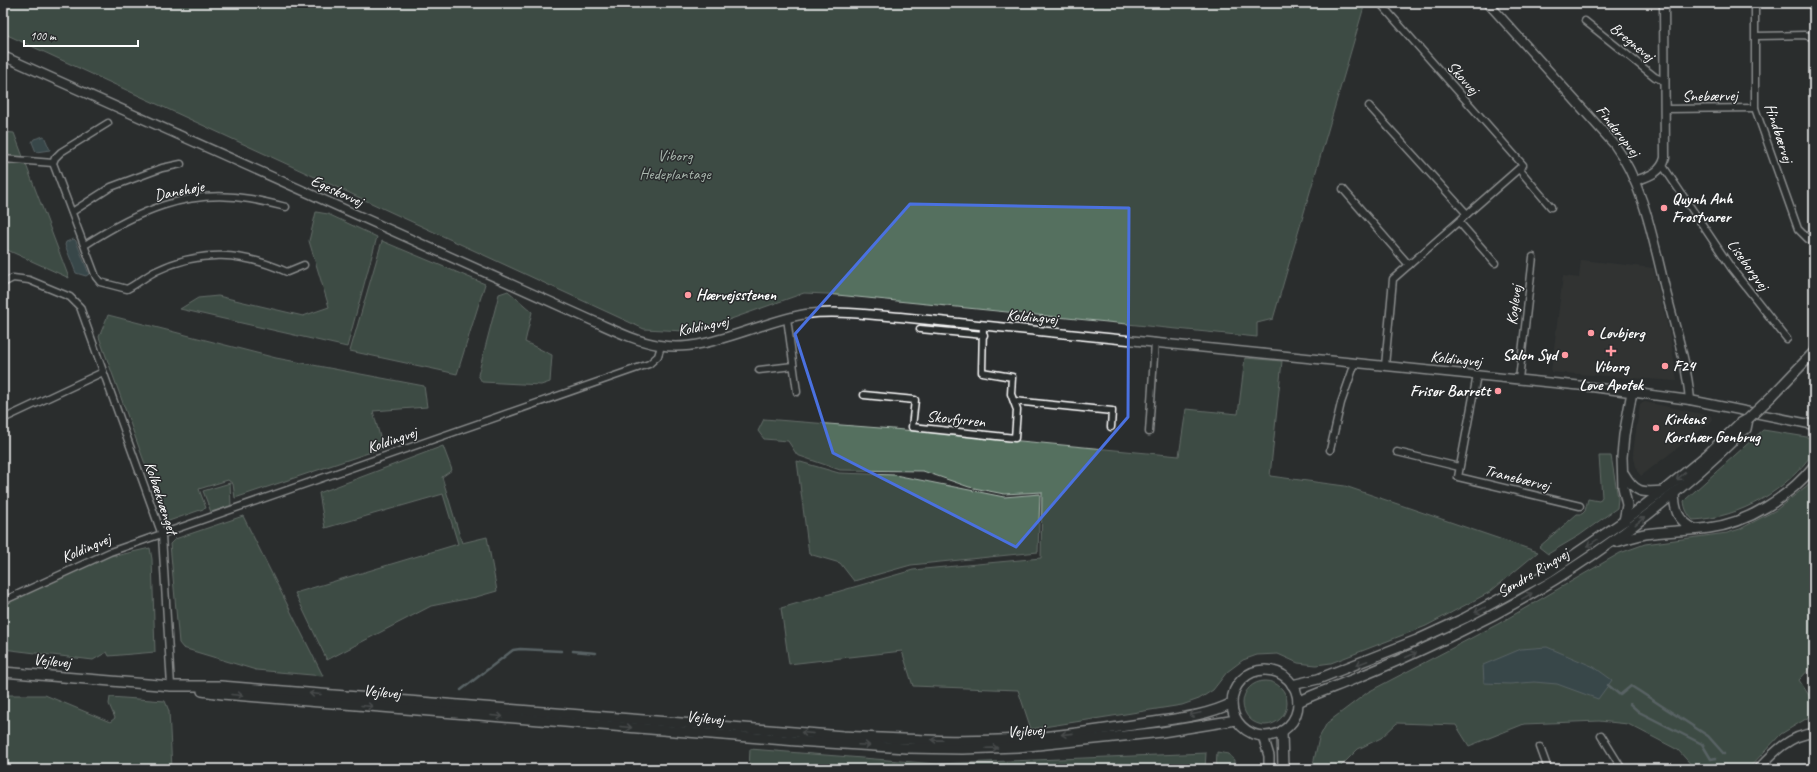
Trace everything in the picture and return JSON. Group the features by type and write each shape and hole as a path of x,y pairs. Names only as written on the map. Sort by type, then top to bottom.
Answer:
{"main road":[{"name":"Søndre Ringvej","path":"1298,702 1411,655 1461,632 1534,592 1609,544 1705,468 1738,431 1739,424 1748,419 1772,396 1814,352"},
{"path":"1624,521 1627,506 1622,471 1624,436 1632,392"},
{"name":"Søndre Ringvej","path":"1292,685 1308,682 1360,664 1464,618 1550,572 1624,521 1738,431"},
{"path":"1609,544 1646,534 1681,532 1709,528 1744,518 1767,507 1790,490 1814,466"},
{"path":"1622,471 1630,484 1637,490 1646,492 1663,491"},
{"path":"1674,494 1674,505 1677,514 1684,523 1694,529"},
{"path":"1259,671 1274,672 1287,679 1296,693 1298,702 1294,719 1282,731 1276,734 1263,736 1248,731 1236,720 1232,702 1233,695 1240,682 1252,673 1259,671"},
{"name":"Vejlevej","path":"3,672 171,686 222,694 798,741 906,748 962,749 1018,747 1162,732 1236,720"},
{"name":"Vejlevej","path":"171,686 221,686 843,736 961,741 1017,739 1077,733 1195,714 1223,707 1232,702"},
{"path":"1282,731 1283,769"},
{"path":"1263,736 1269,756 1269,769"}],"street":[{"name":"Skovvej","path":"1380,3 1523,165 1519,169 1551,207"},
{"name":"Finderupvej","path":"1488,3 1614,144 1626,160 1646,214 1682,352 1690,400"},
{"path":"1635,181 1657,172 1663,166 1665,158 1664,3"},
{"name":"Hindbærvej","path":"1755,3 1755,108 1798,229 1811,239"},
{"name":"Bregnevej","path":"1585,20 1655,77 1664,81"},
{"path":"1756,36 1804,35 1814,37"},
{"name":"Egeskovvej","path":"3,56 636,340 661,346"},
{"path":"1369,106 1467,214"},
{"name":"Snebærvej","path":"1665,109 1755,108"},
{"path":"108,123 61,152 55,158 53,163 96,277 100,282 127,290 155,271 173,263 189,258 211,255 231,255 252,259 287,272 304,265"},
{"path":"3,159 53,163"},
{"name":"Danehøje","path":"72,212 111,187 162,168 181,164"},
{"name":"Liseborgvej","path":"1663,166 1732,269 1787,339"},
{"path":"1385,366 1393,280 1519,169"},
{"path":"1343,189 1409,265"},
{"name":"Danehøje","path":"85,245 138,214 178,201 201,197 231,197 286,206"},
{"path":"1459,222 1495,263"},
{"name":"Koglevej","path":"1519,379 1533,257"},
{"name":"Kolbækvænget","path":"3,283 13,278 20,278 74,299 80,307 162,535 171,686"},
{"name":"Koldingvej","path":"3,601 110,552 649,364 658,356 661,346 698,344 720,339 786,318 823,313 900,317 1519,379 1690,400 1814,425"},
{"path":"786,318 797,392"},
{"name":"Skovfyrren","path":"864,395 915,400 912,427 1015,438 1017,410 1011,394 1012,377 982,372 983,326"},
{"path":"920,330 984,335"},
{"path":"1149,432 1155,342"},
{"path":"1330,450 1340,403 1355,363"},
{"path":"759,370 793,366"},
{"path":"3,419 103,372"},
{"path":"1397,452 1459,467 1477,375"},
{"path":"1014,401 1112,411 1111,427"},
{"name":"Tranebærvej","path":"1459,467 1458,477 1580,506"},
{"path":"1758,769 1779,748 1794,738 1814,732"},
{"path":"1601,735 1622,769"},
{"path":"1540,747 1548,769"}],"highlighted area":[{"path":"910,204 1129,208 1128,417 1016,547 833,453 795,334"}],"shaded area":[{"path":"1581,260 1653,268 1670,336 1677,381 1551,372 1563,276 1579,278"},
{"path":"1645,402 1711,416 1712,421 1641,476 1637,471 1633,453 1640,404"}],"green space":[{"name":"Viborg Hedeplantage","path":"3,3 1365,3 1273,319 1257,323 1257,337 827,294 804,293 717,324 685,331 644,329 3,33"},
{"path":"1812,83 1814,84 1814,120 1812,119"},
{"path":"3,132 14,133 69,278 3,248"},
{"path":"316,212 328,214 377,237 347,347 180,309 198,298 218,296 303,316 329,307 309,241"},
{"path":"382,241 485,284 457,374 350,351"},
{"path":"508,291 532,312 525,342 552,355 550,382 541,385 482,382 478,375 499,294"},
{"path":"108,315 276,358 424,386 427,407 373,411 383,448 235,498 233,484 228,480 199,489 206,508 166,522 99,337"},
{"path":"1245,358 1282,361 1270,476 1345,486 1538,552 1490,592 1426,626 1331,663 1316,665 1298,663 1278,654 1257,655 1243,660 1227,672 1213,690 1199,699 1182,705 1031,729 1018,690 913,686 902,651 789,664 781,608 913,570 1041,558 1042,492 1004,494 969,487 923,471 840,470 797,455 788,441 764,439 758,431 764,419 893,429 1179,456 1186,409 1238,414"},
{"path":"1763,430 1813,438 1814,451 1791,478 1761,499 1745,508 1728,514 1693,520 1689,516 1684,501"},
{"path":"443,446 452,470 442,477 462,543 487,537 497,591 431,606 327,660 295,593 458,544 443,494 325,528 319,493"},
{"path":"1599,456 1611,456 1618,498 1617,508 1580,535 1548,554 1539,547 1577,514 1582,514 1585,511 1588,499 1599,501 1602,497"},
{"path":"797,461 839,473 895,475 1004,497 1040,494 1038,552 911,565 854,581 840,563 809,554"},
{"path":"1814,480 1814,664 1799,680 1814,703 1814,714 1781,734 1748,769 1695,769 1678,750 1628,724 1599,721 1524,724 1469,746 1456,725 1397,723 1381,738 1358,749 1338,769 1312,769 1319,738 1327,723 1368,692 1498,624 1620,553 1645,544 1727,533 1740,529 1776,510"},
{"path":"230,483 231,506 211,512 203,491"},
{"path":"243,516 323,676 256,670 183,648 179,643 170,544 175,539"},
{"path":"150,548 152,559 155,652 109,656 107,652 93,660 3,649 3,605 115,553 115,556"},
{"path":"1265,681 1277,685 1283,691 1287,703 1283,715 1277,721 1265,725 1253,721 1247,715 1243,703 1247,691 1253,685"},
{"path":"3,695 45,695 110,722 115,718 109,704 110,697 165,701 169,711 172,769 3,769"},
{"path":"750,749 937,764 1206,753 1205,769 749,769"},
{"path":"1217,752 1229,754 1234,760 1234,769 1216,769"}],"water":[{"path":"44,136 50,150 36,152 32,142 34,139"},
{"path":"74,239 89,274 86,276 76,273 65,245 66,242"},
{"path":"1547,647 1594,667 1612,680 1598,699 1557,684 1534,682 1510,684 1484,683 1483,665 1521,649"}],"waterway":[{"path":"461,690 513,650 561,651"},
{"path":"573,651 596,653"},
{"path":"1608,685 1620,695 1631,686 1708,736 1724,754"},
{"path":"1630,704 1639,712 1702,744 1711,759 1716,758"}],"place":[{"name":"Quynh Anh Frostvarer","path":"1664,208"},
{"name":"Hærvejsstenen","path":"688,295"},
{"name":"Løvbjerg","path":"1591,333"},
{"name":"Viborg Løve Apotek","path":"1611,351"},
{"name":"Salon Syd","path":"1565,355"},
{"name":"F24","path":"1665,366"},
{"name":"Frisør Barrett","path":"1498,391"},
{"name":"Kirkens Korshær Genbrug","path":"1656,428"}]}
